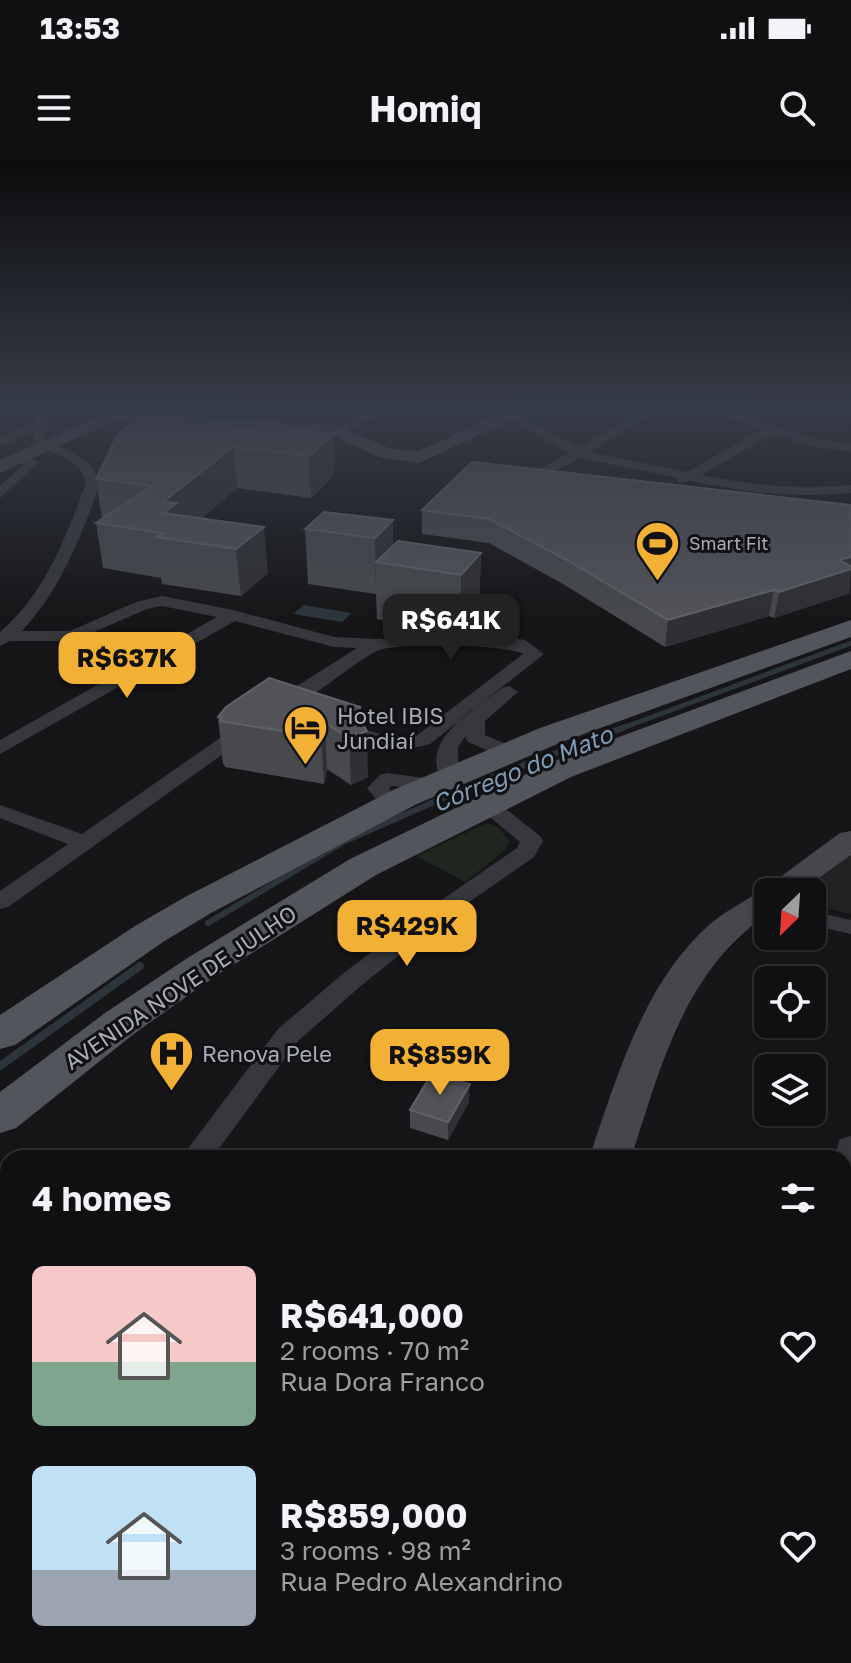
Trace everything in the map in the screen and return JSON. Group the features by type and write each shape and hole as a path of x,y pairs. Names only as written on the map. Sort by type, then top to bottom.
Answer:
{"main road":[{"path":"0,1035 149,934 198,905 392,804 508,752 851,628"},
{"path":"729,672 780,635"},
{"name":"AVENIDA NOVE DE JULHO","path":"0,1116 120,1023 240,940 363,867 560,770 851,659"},
{"path":"198,905 183,925 184,937 191,942 209,945 240,940"}],"street":[{"path":"0,494 18,476"},
{"path":"8,634 68,546 93,483 91,476"},
{"path":"685,476 776,492 851,489"},
{"path":"663,491 689,477"},
{"path":"8,634 73,636 142,605 162,601 233,615 317,639 376,644 491,640 519,644 535,654 537,661 532,672 451,739 441,781"},
{"path":"0,748 233,615"},
{"path":"0,902 271,711 376,644"},
{"path":"271,711 408,745 423,740 535,654"},
{"path":"475,721 475,738 508,752"},
{"path":"202,1150 254,1077 288,1035 311,1013 438,913 526,852 532,841 488,806"},
{"path":"0,811 87,843"},
{"path":"799,878 851,840"},
{"path":"613,1150 652,1035 671,998 719,935 754,911"},
{"path":"826,921 851,927"}],"shaded area":[{"path":"304,605 352,613 342,622 293,614"},
{"path":"487,823 499,828 509,841 505,850 465,882 416,856"},
{"path":"851,855 851,914 826,908 826,878 819,878"}],"building":[{"path":"97,476 196,476 163,502 177,503 163,513 264,527 236,549 156,537 163,533 96,523 152,486 96,479"},
{"path":"457,476 597,476 851,505 851,557 839,560 851,569 779,592 774,590 668,620 565,559 489,519 422,510"},
{"path":"324,512 393,520 375,538 305,529"},
{"path":"398,541 481,553 461,575 376,562"},
{"path":"269,678 360,707 359,718 367,731 349,738 325,723 321,737 220,721 222,718 218,717 226,707"},
{"path":"432,1073 470,1084 448,1122 410,1110"}],"waterway":[{"name":"Córrego do Mato","path":"620,729 851,643"},
{"name":"Córrego do Mato","path":"208,923 345,841 482,781 625,727"},
{"name":"Córrego do Mato","path":"0,1066 140,966"}],"place":[{"name":"Smart Fit","path":"658,582"},
{"name":"Hotel IBIS Jundiaí","path":"306,767"},
{"name":"Renova Pele","path":"171,1092"}]}
